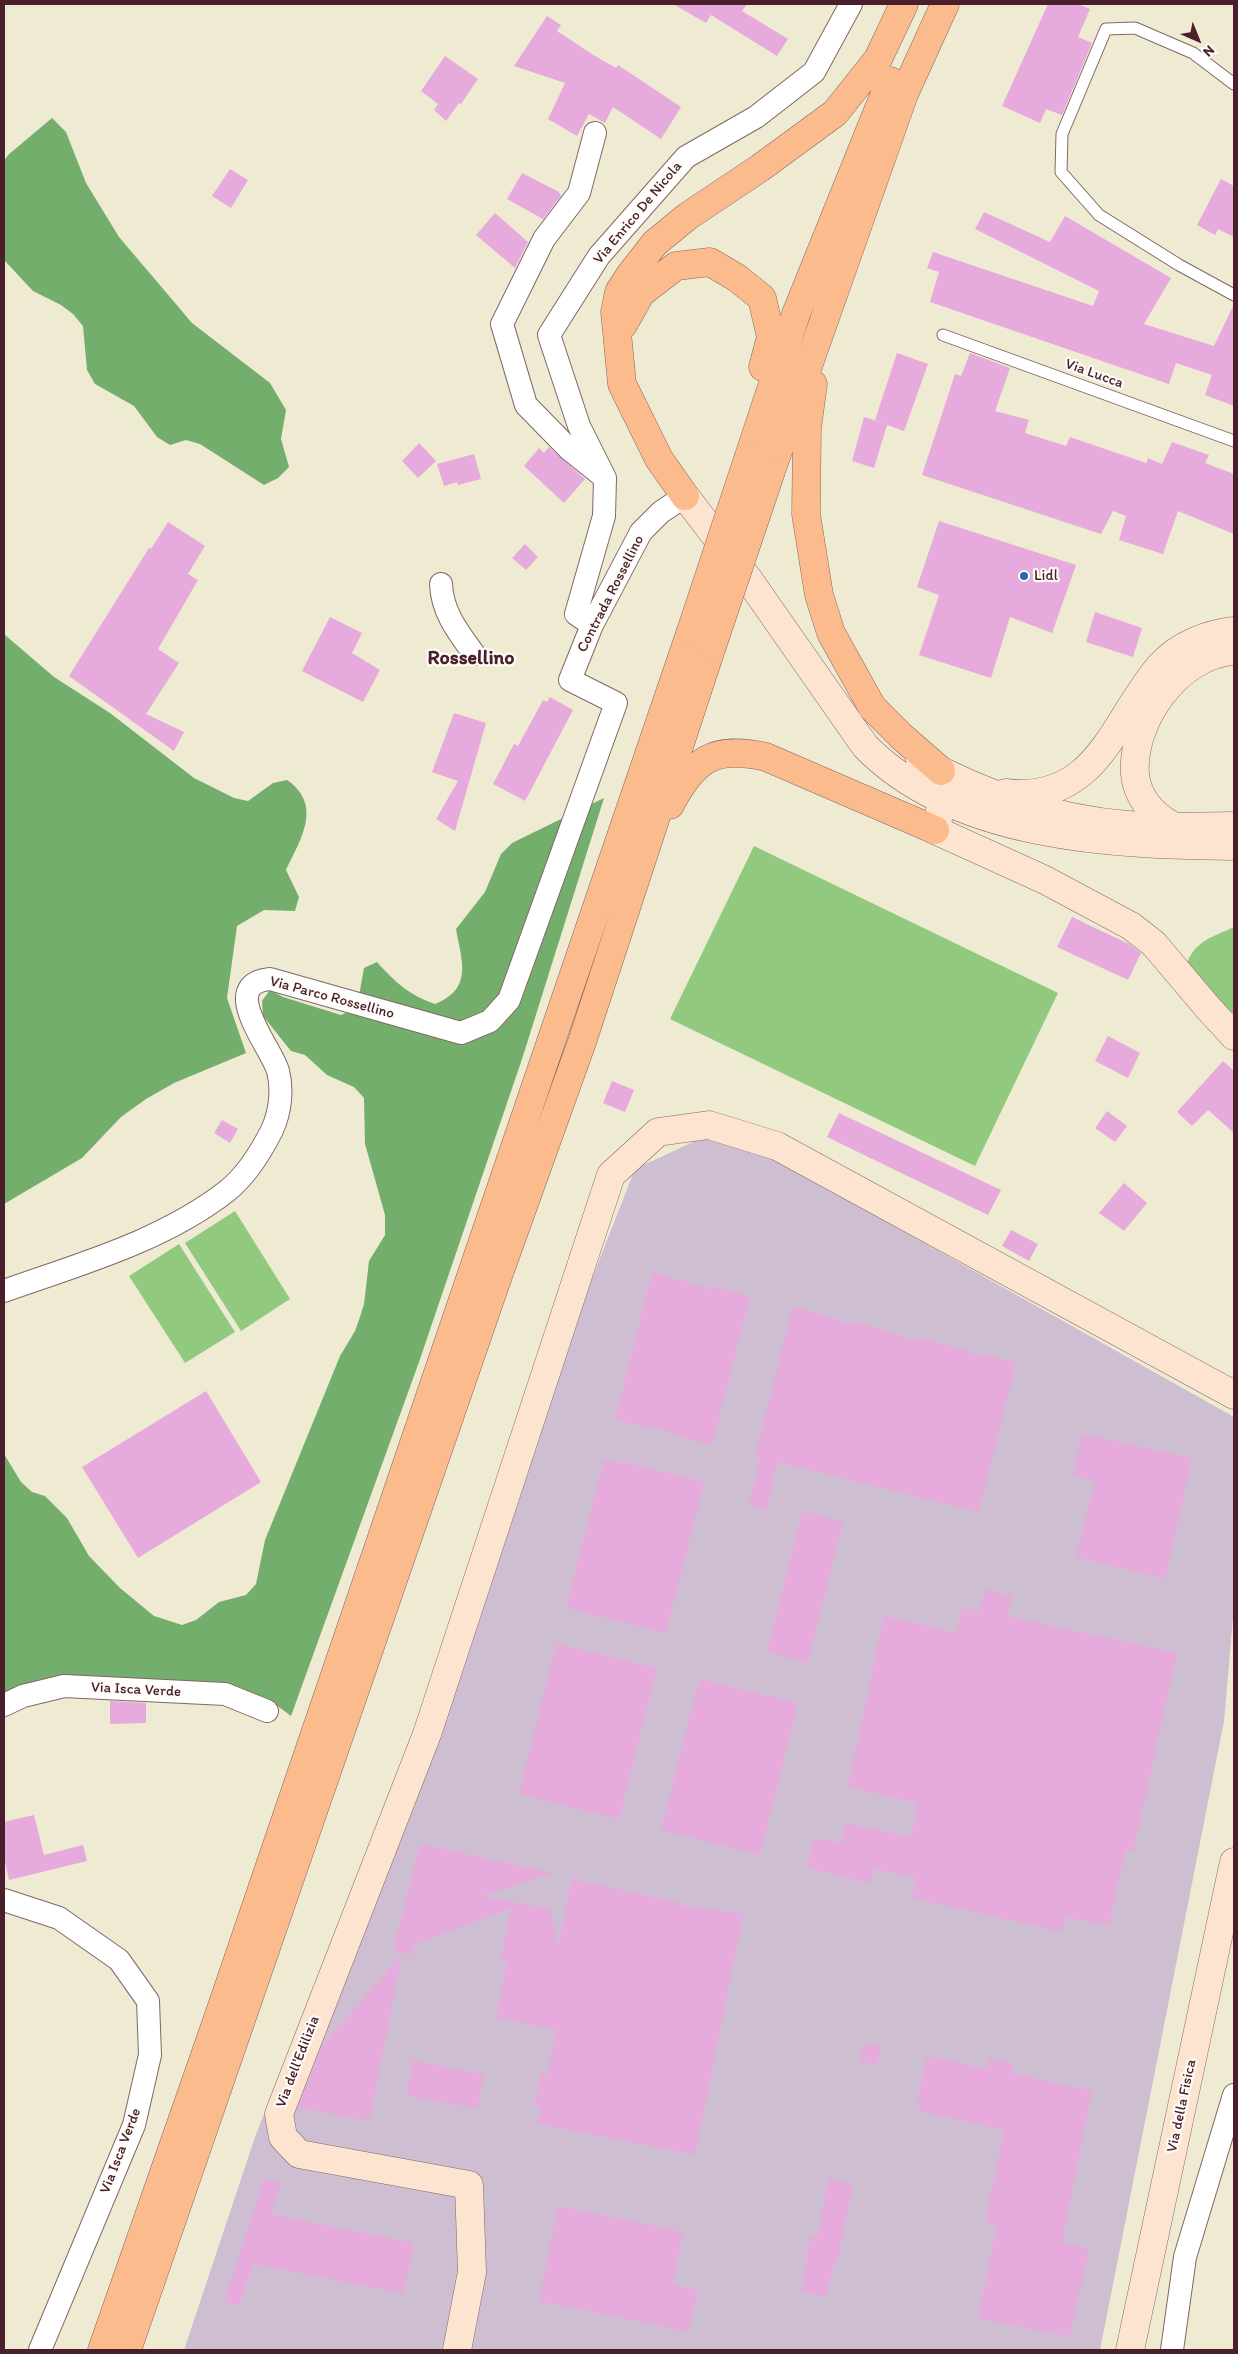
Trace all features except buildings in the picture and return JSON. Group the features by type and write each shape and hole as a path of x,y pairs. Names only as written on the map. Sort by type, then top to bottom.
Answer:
{"highway":[{"path":"685,496 659,459 622,384 615,312 619,292 655,244 688,216 760,168 835,113 878,59 904,4"},
{"path":"760,463 764,406 796,314 838,206 922,4"},
{"path":"102,2350 700,641 760,463 821,325 904,94 945,4"},
{"path":"616,337 641,293 676,266 710,262 737,278 762,298 771,337 758,388 764,406"},
{"path":"821,325 807,428 806,504 819,595 831,633 872,707 901,736 941,771"},
{"path":"127,2350 498,1276 582,1042 640,867 700,641"},
{"path":"640,867 684,781 703,762 725,752 742,752 766,758 934,830"}],"street":[{"name":"Via Enrico De Nicola","path":"605,478 579,426 549,335 600,256 686,157 756,117 814,72 851,4"},
{"path":"592,626 576,614 604,516 605,478 570,450 526,405 502,324 544,239 578,194 595,133"},
{"path":"685,496 826,688 851,729 878,760 902,778 943,801 1015,825 1080,838 1168,836 1234,826"},
{"name":"Contrada Rossellino","path":"570,680 592,626 640,532 661,512 685,496"},
{"path":"441,584 441,597 450,621 474,654"},
{"path":"978,787 1013,794 1031,793 1065,783 1079,774 1104,752 1160,666 1172,655 1202,638 1234,631"},
{"path":"1168,836 1144,800 1135,775 1135,761 1147,719 1164,692 1187,670 1200,661 1214,655 1234,651"},
{"name":"Via Parco Rossellino","path":"4,1291 125,1248 180,1221 228,1190 257,1159 273,1127 281,1101 278,1071 247,1009 247,994 256,983 263,980 277,980 461,1033 490,1021 510,1000 616,703 570,680"},
{"path":"826,688 873,733 941,771 1023,806 1084,820 1128,826 1168,836 1234,846"},
{"path":"943,801 934,830 1044,880 1131,926 1154,944 1234,1036"},
{"path":"1209,1009 1234,1020"},
{"name":"Via dell'Edilizia","path":"457,2350 472,2272 469,2185 299,2154 282,2136 278,2114 427,1734 611,1175 658,1132 709,1125 777,1146 1234,1395"},
{"name":"Via Isca Verde","path":"4,1705 23,1696 64,1686 225,1694 267,1711"},
{"name":"Via della Fisica","path":"1130,2350 1234,1862"},
{"name":"Via Isca Verde","path":"4,1900 59,1918 119,1960 148,2001 150,2056 134,2125 40,2350"},
{"path":"1172,2350 1185,2257 1234,2095"}],"lane":[{"path":"1234,84 1193,53 1134,28 1106,29 1062,134 1061,172 1099,215 1179,265 1234,296"},
{"name":"Via Lucca","path":"943,335 1234,441"}],"shaded area":[{"path":"721,1129 1234,1417 1234,1606 1224,1721 1100,2350 184,2350 255,2137 635,1169"}],"green space":[{"path":"52,118 66,132 86,183 119,237 192,323 270,383 286,410 281,439 289,467 278,478 264,485 200,444 186,440 170,445 157,437 134,406 95,384 87,370 83,326 73,314 61,305 33,291 4,260 4,161 8,155"},
{"path":"4,634 54,677 110,713 194,778 234,798 248,801 273,783 287,780 298,790 304,800 306,823 298,846 286,870 299,897 295,911 264,910 237,926 227,998 246,1053 174,1083 146,1099 121,1117 82,1158 4,1204"},
{"path":"604,798 523,1056 419,1362 291,1716 267,1698 224,1684 67,1675 15,1687 4,1693 4,1454 21,1482 32,1492 45,1496 67,1518 89,1556 120,1588 154,1616 182,1625 196,1620 219,1602 246,1595 256,1584 265,1540 340,1356 355,1331 364,1304 369,1261 385,1235 385,1215 365,1144 364,1098 354,1087 327,1075 305,1055 291,1051 263,1016 262,1001 270,990 283,997 341,1015 354,1009 359,996 364,968 377,962 396,982 410,992 435,1004 447,998 455,991 462,973 461,953 456,929 485,892 501,854 512,843"},
{"path":"754,846 1058,993 975,1166 670,1019"},
{"path":"1234,927 1234,1013 1225,1008 1187,963 1200,944"},
{"path":"235,1211 290,1299 241,1331 185,1243"},
{"path":"179,1244 235,1332 185,1363 129,1276"}],"place":[{"name":"Lidl","path":"1024,576"}],"district":[{"name":"Rossellino","path":"471,659"}]}
